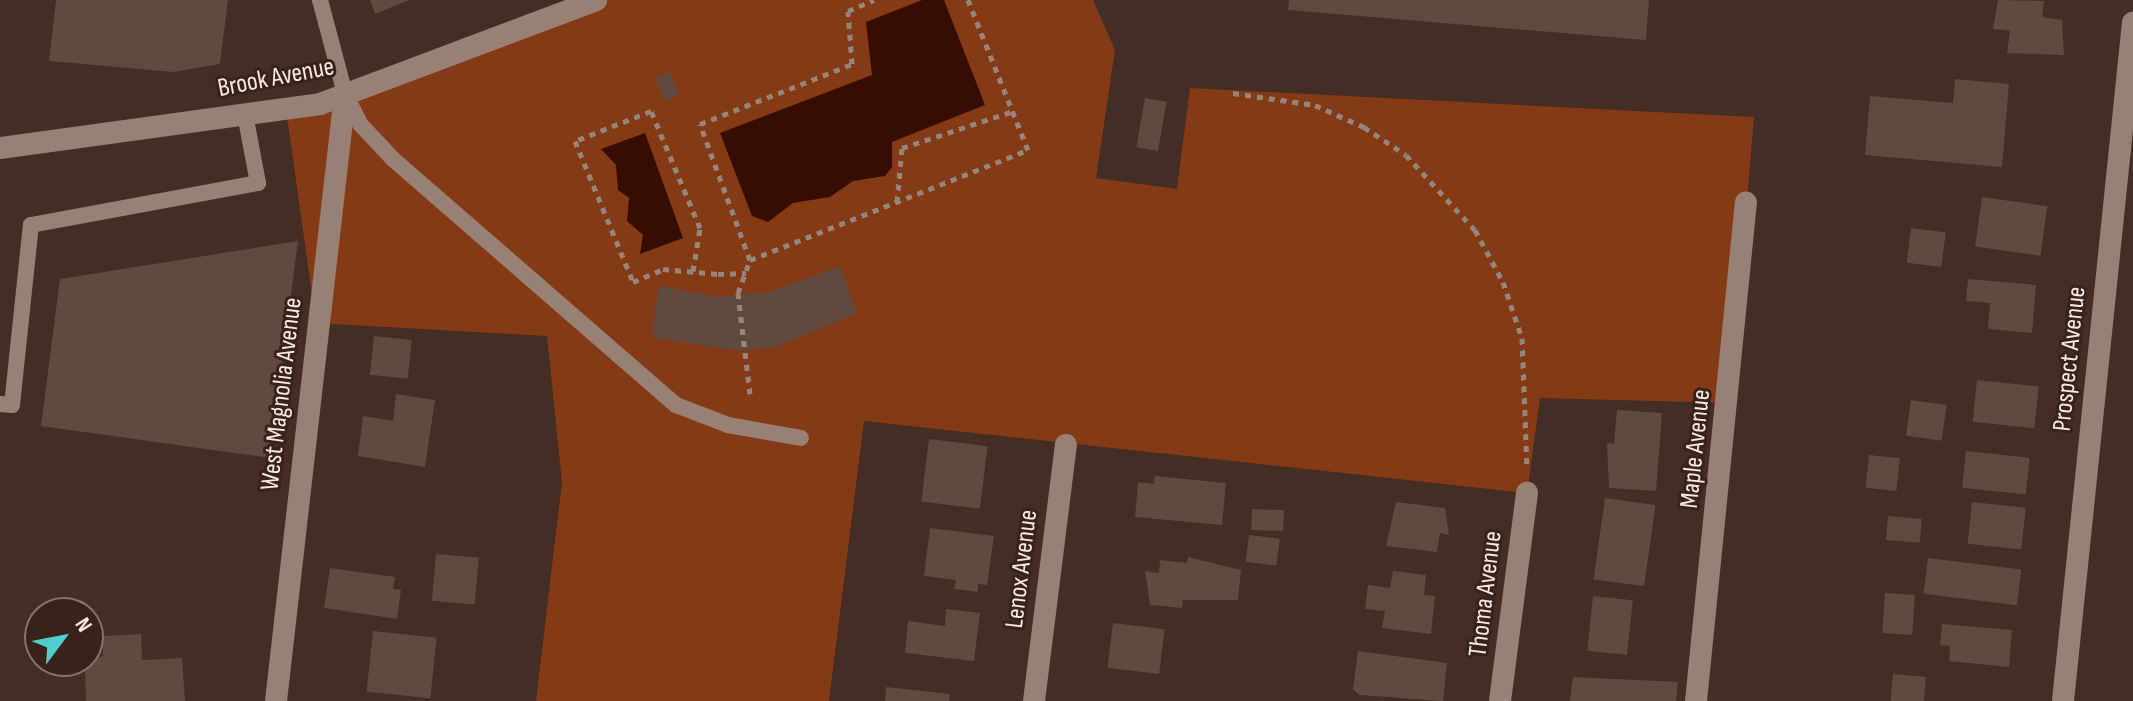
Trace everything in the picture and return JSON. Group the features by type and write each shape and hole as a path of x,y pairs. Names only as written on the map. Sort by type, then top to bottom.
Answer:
{"street":[{"name":"Brook Avenue","path":"0,148 245,114 345,94 566,5 596,0"},
{"name":"Prospect Avenue","path":"2063,701 2133,23"},
{"name":"West Magnolia Avenue","path":"276,701 345,94"},
{"name":"Maple Avenue","path":"1696,701 1746,202"},
{"name":"Lenox Avenue","path":"1034,701 1066,445"},
{"name":"Thoma Avenue","path":"1500,701 1527,493"}],"lane":[{"path":"320,0 345,94 361,125 394,160 555,297 647,384 676,405 728,425 801,438"},
{"path":"0,404 12,405 31,225 258,183 245,114"}],"path":[{"path":"750,394 738,293 750,260 700,124 852,64 848,11 874,0"},
{"path":"750,260 1028,150 968,0"},
{"path":"1233,93 1315,105 1364,127 1406,155 1475,230 1503,282 1522,338 1527,493"},
{"path":"693,271 700,228 651,111 575,141 633,282 663,269 693,271 746,273"},
{"path":"897,202 902,148 1013,111"}],"shaded area":[{"path":"596,0 1093,0 1115,50 1096,178 1177,189 1190,88 1754,117 1730,403 1540,398 1527,493 864,421 829,701 536,701 562,482 547,336 316,323 286,109"},
{"path":"922,0 944,0 985,105 892,142 892,167 885,176 853,181 830,197 793,203 768,222 752,216 720,133 872,75 866,22"},
{"path":"645,133 683,238 640,254 643,235 627,221 629,198 618,190 616,165 601,149"}],"building":[{"path":"56,0 228,0 220,64 173,72 49,61"},
{"path":"370,0 409,0 375,14"},
{"path":"1289,0 1649,0 1646,40 1288,10"},
{"path":"1998,0 2044,1 2042,17 2062,20 2064,55 2007,53 2010,31 1993,29"},
{"path":"670,72 679,95 664,101 655,78"},
{"path":"1955,79 2009,84 2002,167 1865,155 1870,96 1953,103"},
{"path":"1145,98 1167,102 1158,151 1136,147"},
{"path":"1982,197 2047,206 2040,256 1975,247"},
{"path":"1911,228 1946,232 1941,267 1907,263"},
{"path":"298,241 270,458 41,426 60,279"},
{"path":"840,266 857,313 776,347 738,351 651,337 659,286 720,297 769,292"},
{"path":"1968,279 2036,285 2032,333 1988,329 1990,303 1966,301"},
{"path":"374,336 412,340 408,379 370,375"},
{"path":"1977,380 2039,386 2034,428 1973,422"},
{"path":"396,394 435,400 425,467 358,456 363,416 393,421"},
{"path":"1911,400 1947,405 1942,441 1906,436"},
{"path":"1617,410 1662,413 1656,491 1609,488 1607,443 1614,444"},
{"path":"929,439 988,446 980,509 921,502"},
{"path":"1966,451 2030,458 2026,494 1962,488"},
{"path":"1869,455 1900,458 1896,491 1866,488"},
{"path":"1155,476 1226,483 1222,525 1135,517 1138,482 1154,484"},
{"path":"1605,498 1656,505 1644,586 1594,579"},
{"path":"1396,502 1445,508 1449,535 1440,533 1437,552 1386,546"},
{"path":"1972,502 2026,508 2021,549 1968,544"},
{"path":"1252,509 1284,510 1283,531 1251,530"},
{"path":"1888,516 1922,519 1920,543 1886,540"},
{"path":"930,528 994,536 987,585 978,584 978,592 954,589 956,580 924,576"},
{"path":"1249,535 1280,539 1276,566 1246,562"},
{"path":"436,554 479,558 475,605 432,601"},
{"path":"1188,557 1241,570 1238,600 1183,600 1182,608 1150,605 1145,571 1159,573 1160,560 1187,563"},
{"path":"1928,558 2021,569 2017,605 1924,594"},
{"path":"330,568 395,577 393,589 401,590 397,619 324,608"},
{"path":"1393,571 1426,575 1424,595 1435,596 1431,634 1382,628 1385,611 1365,609 1368,585 1390,588"},
{"path":"1885,593 1915,595 1912,635 1882,633"},
{"path":"1593,596 1633,600 1627,655 1587,651"},
{"path":"946,609 980,613 974,661 905,653 908,621 945,626"},
{"path":"1113,623 1165,629 1159,674 1108,668"},
{"path":"1942,624 2012,630 2009,667 1949,661 1950,646 1940,645"},
{"path":"373,631 437,638 430,698 367,692"},
{"path":"141,634 142,660 182,658 185,701 86,701 85,677 104,677 104,636"},
{"path":"1358,651 1447,663 1443,701 1359,695 1353,689"},
{"path":"1893,674 1926,677 1924,701 1891,701"},
{"path":"1573,677 1678,682 1676,701 1570,701"},
{"path":"886,687 950,694 949,701 885,701"}]}
